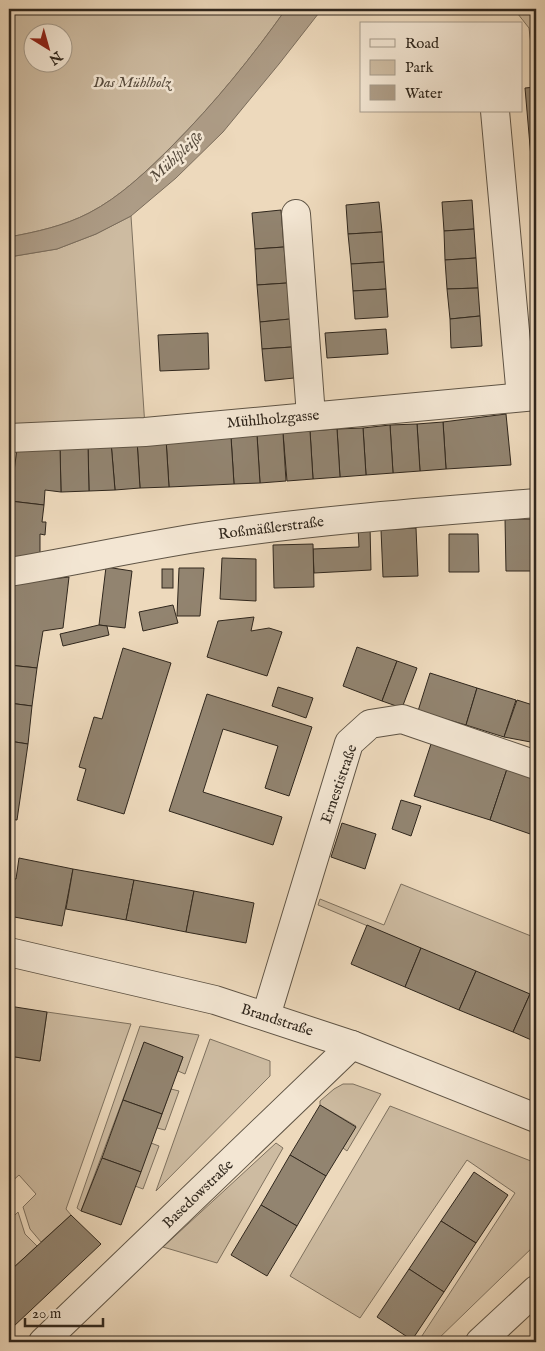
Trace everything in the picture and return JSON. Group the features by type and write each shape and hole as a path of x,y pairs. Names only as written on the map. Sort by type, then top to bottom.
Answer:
{"street":[{"path":"495,112 529,396"},
{"path":"296,214 311,416"},
{"name":"Mühlholzgasse","path":"9,438 145,432 529,396"},
{"name":"Roßmäßlerstraße","path":"9,572 208,536 304,523 536,503"},
{"name":"Ernestistraße","path":"266,1016 349,743 370,724 402,719 536,765"},
{"name":"Brandstraße","path":"9,952 215,1000 266,1016 352,1045 536,1118"},
{"name":"Basedowstraße","path":"43,1342 352,1045"},
{"path":"480,1342 536,1290"}],"green space":[{"name":"Das Mühlholz","path":"9,9 286,9 218,97 188,130 133,183 100,207 79,218 9,237"},
{"path":"514,9 536,9 536,80 529,28"},
{"path":"131,216 145,427 9,432 9,257 57,249 96,234"},
{"path":"401,884 536,938 536,997 318,905 320,899 384,925"},
{"path":"47,1012 131,1024 66,1209 71,1215 41,1242 30,1229 23,1207 36,1194 19,1175 9,1184 9,1056 40,1061"},
{"path":"140,1026 199,1035 185,1074 178,1071 183,1057 144,1043 81,1211 77,1208"},
{"path":"210,1039 270,1061 270,1076 156,1191"},
{"path":"343,1084 353,1084 381,1094 347,1151 343,1148 356,1126 320,1105 320,1101"},
{"path":"171,1089 179,1091 165,1130 157,1128"},
{"path":"390,1106 536,1163 536,1244 435,1342 418,1342 515,1193 467,1160 360,1318 290,1276"},
{"path":"151,1143 159,1146 143,1189 135,1186"},
{"path":"276,1143 283,1148 217,1263 163,1247"},
{"path":"9,1211 14,1216 18,1212 25,1234 37,1246 12,1269 9,1266"}],"water":[{"name":"Mühlpleiße","path":"286,9 322,9 223,132 176,178 131,216 96,234 57,249 9,257 9,237 50,228 79,218 112,199 143,174 188,130 218,97"}],"building":[{"path":"536,87 536,168 532,169 525,88"},
{"path":"472,200 474,229 444,231 442,202"},
{"path":"379,202 382,232 348,234 346,205"},
{"path":"281,210 284,247 255,249 252,213"},
{"path":"474,229 476,258 445,260 444,231"},
{"path":"382,232 384,262 351,264 348,234"},
{"path":"284,247 287,283 257,285 255,249"},
{"path":"476,258 478,288 447,289 445,260"},
{"path":"384,262 386,289 353,291 351,264"},
{"path":"287,283 290,319 260,322 257,285"},
{"path":"478,288 480,316 450,319 447,289"},
{"path":"386,289 388,317 355,319 353,291"},
{"path":"480,316 482,346 451,348 450,319"},
{"path":"290,319 292,347 262,349 260,322"},
{"path":"386,329 388,354 327,358 325,333"},
{"path":"208,333 209,369 160,371 158,335"},
{"path":"292,347 294,378 265,381 262,349"},
{"path":"506,414 511,465 446,469 443,422"},
{"path":"443,422 446,469 420,471 417,424"},
{"path":"417,424 420,471 393,473 390,425"},
{"path":"390,425 393,473 366,475 363,428"},
{"path":"363,428 366,475 340,477 337,429"},
{"path":"337,429 340,477 313,479 310,431"},
{"path":"310,431 313,479 287,481 283,433"},
{"path":"283,433 286,481 260,483 257,435"},
{"path":"257,435 260,483 234,484 231,437"},
{"path":"231,437 234,484 169,487 166,439"},
{"path":"166,439 169,487 140,488 137,440"},
{"path":"137,440 140,488 115,490 111,442"},
{"path":"111,442 115,490 89,491 88,445"},
{"path":"88,445 89,491 61,492 60,446"},
{"path":"60,446 61,492 45,490 44,505 10,501 17,449"},
{"path":"10,501 44,505 42,522 46,522 45,535 40,534 40,555 13,558 9,554"},
{"path":"505,519 536,519 536,571 506,571"},
{"path":"370,526 371,570 314,573 313,549 359,547 358,527"},
{"path":"416,528 418,576 383,577 381,530"},
{"path":"449,534 478,534 479,572 449,572"},
{"path":"313,544 314,587 274,588 273,545"},
{"path":"222,558 256,559 256,601 220,599"},
{"path":"106,567 132,571 125,628 99,625"},
{"path":"179,568 204,568 200,616 177,616"},
{"path":"162,569 173,569 173,588 162,588"},
{"path":"69,577 63,628 43,631 37,668 9,665 9,584"},
{"path":"173,605 178,623 143,631 139,612"},
{"path":"254,617 251,631 269,628 282,632 267,676 207,657 218,621"},
{"path":"99,625 107,626 109,635 63,646 60,634"},
{"path":"357,647 397,661 382,701 343,686"},
{"path":"123,648 171,663 124,814 77,800 86,769 79,767 94,717 102,719"},
{"path":"397,661 417,668 402,708 382,701"},
{"path":"9,665 37,668 32,706 9,703"},
{"path":"430,673 477,688 466,725 418,711"},
{"path":"278,687 313,698 306,718 272,706"},
{"path":"477,688 516,700 504,737 466,725"},
{"path":"207,694 312,727 289,796 265,788 278,746 223,729 203,792 282,817 273,845 169,811"},
{"path":"517,700 536,706 536,743 504,737"},
{"path":"9,703 32,706 28,744 9,741"},
{"path":"9,741 28,744 17,820 9,819"},
{"path":"432,741 508,766 490,820 414,796"},
{"path":"508,766 536,775 536,836 490,820"},
{"path":"401,800 421,806 411,836 392,829"},
{"path":"342,823 376,834 365,869 331,857"},
{"path":"19,858 73,869 62,926 9,916 9,878 16,879"},
{"path":"73,869 134,880 126,920 66,909"},
{"path":"134,880 194,891 186,932 126,920"},
{"path":"194,891 254,903 246,943 186,932"},
{"path":"367,925 421,948 405,987 351,964"},
{"path":"421,948 476,971 459,1010 405,987"},
{"path":"476,971 530,994 513,1032 459,1010"},
{"path":"530,994 536,997 536,1042 513,1032"},
{"path":"9,1006 47,1012 40,1061 9,1056"},
{"path":"144,1042 183,1057 162,1114 123,1100"},
{"path":"123,1100 162,1114 141,1172 102,1158"},
{"path":"320,1105 356,1127 326,1176 290,1155"},
{"path":"290,1155 326,1176 297,1226 261,1205"},
{"path":"102,1158 141,1172 121,1225 81,1211"},
{"path":"474,1172 508,1195 476,1243 441,1221"},
{"path":"261,1205 297,1226 267,1276 231,1255"},
{"path":"71,1215 101,1244 13,1327 9,1326 9,1266 12,1269"},
{"path":"441,1221 476,1243 444,1292 409,1269"},
{"path":"409,1269 444,1292 412,1340 377,1317"}]}
